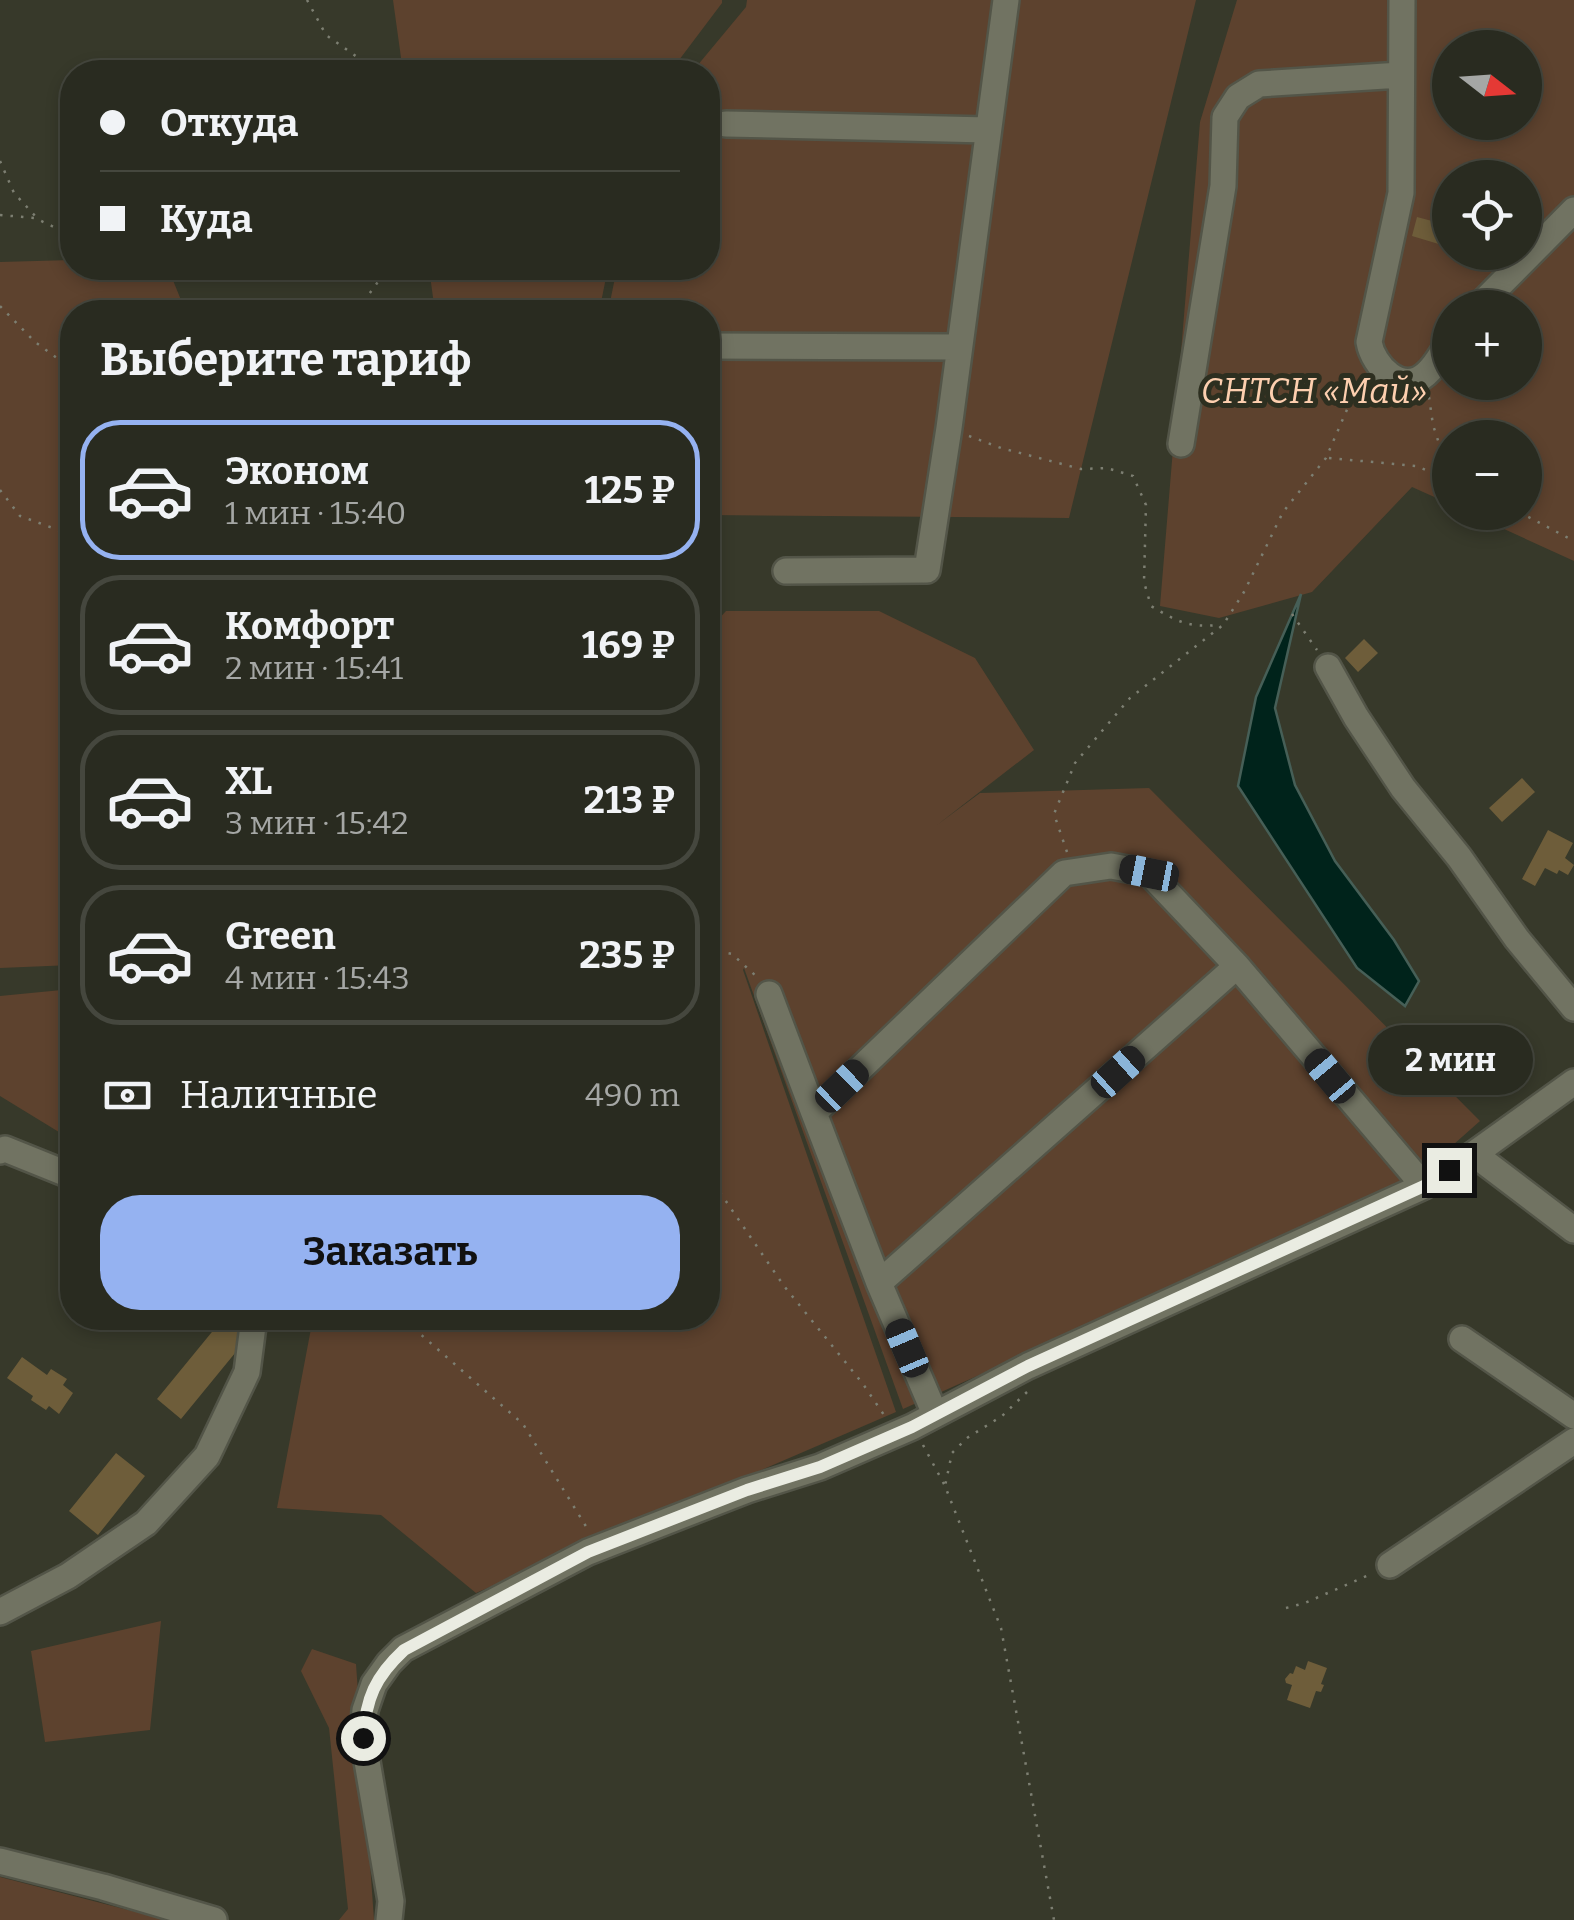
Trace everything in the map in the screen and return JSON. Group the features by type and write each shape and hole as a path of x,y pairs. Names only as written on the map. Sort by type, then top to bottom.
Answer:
{"street":[{"path":"786,571 926,570 949,428 1006,0"},
{"path":"1402,0 1400,193 1369,342 1371,356 1400,382 1425,376 1432,366"},
{"path":"1182,444 1223,186 1225,117 1238,97 1260,84 1401,76"},
{"path":"726,124 988,130"},
{"path":"1494,290 1574,210"},
{"path":"720,346 960,348"},
{"path":"1328,667 1403,788 1574,1008"},
{"path":"814,1113 1064,873 1110,866 1149,873 1237,966 1424,1186"},
{"path":"880,1283 1237,966"},
{"path":"769,994 880,1283 914,1424"},
{"path":"389,1920 392,1901 363,1738 365,1710 374,1684 404,1650 588,1552 747,1490 820,1467 1028,1366 1424,1186 1574,1082"},
{"path":"0,1151 4,1149 60,1171"},
{"path":"1474,1154 1574,1230"},
{"path":"0,1612 68,1576 146,1523 207,1456 247,1372 252,1330"},
{"path":"1462,1339 1574,1416"},
{"path":"1390,1565 1574,1441"},
{"path":"0,1862 214,1920"}],"path":[{"path":"307,0 326,34 362,60"},
{"path":"0,161 14,194 39,220"},
{"path":"0,215 39,220 60,229"},
{"path":"0,306 35,342 60,360"},
{"path":"1078,871 1063,846 1054,814 1075,763 1130,698 1223,625 1284,512 1326,458 1371,356"},
{"path":"1425,376 1433,420"},
{"path":"949,428 1001,448 1081,469 1107,468 1133,476 1146,505 1144,582 1152,606 1176,621 1198,628 1223,625"},
{"path":"1326,458 1416,466 1432,473"},
{"path":"0,490 20,516 60,531"},
{"path":"1542,524 1574,540"},
{"path":"1292,614 1328,667"},
{"path":"720,952 732,954 755,974 769,994"},
{"path":"720,1193 784,1286 863,1384 914,1424 946,1486 1001,1628 1054,1920"},
{"path":"416,1330 523,1424 596,1542"},
{"path":"946,1486 952,1452 1002,1416 1028,1391 1028,1366"},
{"path":"1286,1608 1390,1565"}],"green space":[{"path":"393,0 722,0 679,60 401,60"},
{"path":"747,0 1196,0 1069,518 720,515 720,300 610,300 615,280 720,280 720,60 702,60 746,7"},
{"name":"СНТСН «Май»","path":"1237,0 1574,0 1574,561 1506,530 1542,530 1542,420 1432,420 1432,496 1412,487 1312,592 1219,618 1160,606 1200,122"},
{"path":"60,260 60,280 173,280 181,300 60,300 60,966 0,968 0,262"},
{"path":"431,280 606,280 601,300 433,300"},
{"path":"726,611 879,611 975,658 1034,750 937,825 980,793 1149,788 1480,1121 1409,1184 903,1409 744,968 896,1412 476,1593 381,1515 277,1508 311,1330 720,1330 720,618"},
{"path":"60,990 60,1133 0,1096 0,996"},
{"path":"161,1621 150,1730 45,1742 31,1651"},
{"path":"312,1649 356,1664 374,1920 339,1920 348,1909 329,1728 301,1671"},
{"path":"0,1877 167,1920 0,1920"}],"water":[{"path":"1301,594 1275,708 1295,785 1335,861 1394,940 1419,981 1405,1006 1357,968 1238,786 1256,697"}],"building":[{"path":"1417,217 1432,221 1432,242 1412,236"},
{"path":"1364,639 1378,653 1358,672 1345,658"},
{"path":"1522,778 1535,792 1502,822 1489,808"},
{"path":"1548,830 1573,843 1565,858 1574,865 1568,875 1545,868 1535,886 1522,879"},
{"path":"214,1330 245,1333 236,1344 240,1347 181,1419 157,1399"},
{"path":"22,1357 47,1375 51,1369 67,1379 63,1385 73,1393 59,1414 31,1400 33,1396 7,1378"},
{"path":"116,1453 145,1476 98,1535 69,1511"},
{"path":"1308,1661 1327,1668 1321,1684 1324,1685 1321,1692 1316,1691 1310,1708 1287,1700 1292,1685 1285,1679 1296,1666 1305,1670"}],"route":[{"path":"363,1738 365,1710 374,1684 404,1650 588,1552 747,1490 820,1467 912,1427 1028,1366 1424,1186 1449,1170"}]}
